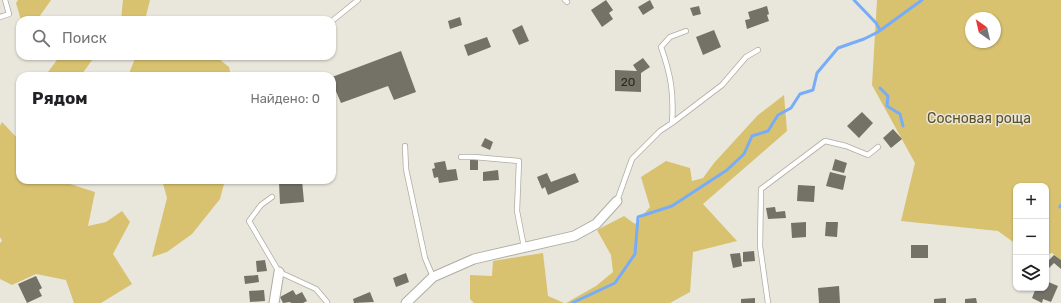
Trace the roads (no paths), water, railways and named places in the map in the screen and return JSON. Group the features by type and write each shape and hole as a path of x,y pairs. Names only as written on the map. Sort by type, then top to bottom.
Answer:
{"street":[{"path":"406,303 433,277 474,259 574,236 596,224 617,201"},
{"path":"274,303 279,272"}],"lane":[{"path":"0,17 9,14 5,0"},
{"path":"336,18 358,0"},
{"path":"672,123 673,102 669,69 661,47 670,37 686,31"},
{"path":"617,201 632,159 660,131 722,85 746,57 758,50"},
{"path":"768,303 760,246 761,189 825,141 846,146 868,155 878,147"},
{"path":"405,146 406,169 423,250 433,277"},
{"path":"461,157 519,161 517,212 524,247"},
{"path":"272,197 261,205 249,221 279,272 316,289 328,302"}],"waterway":[{"path":"854,0 876,23 880,30"},
{"path":"572,303 615,283 635,254 638,217 672,206 727,170 744,154 752,136 768,131 778,115 791,108 800,94 813,90 817,73 838,48 864,39 878,32 922,0"},
{"path":"880,88 888,96 887,106 900,114 903,126"}],"park label":[{"name":"Сосновая роща","path":"979,118"}]}
